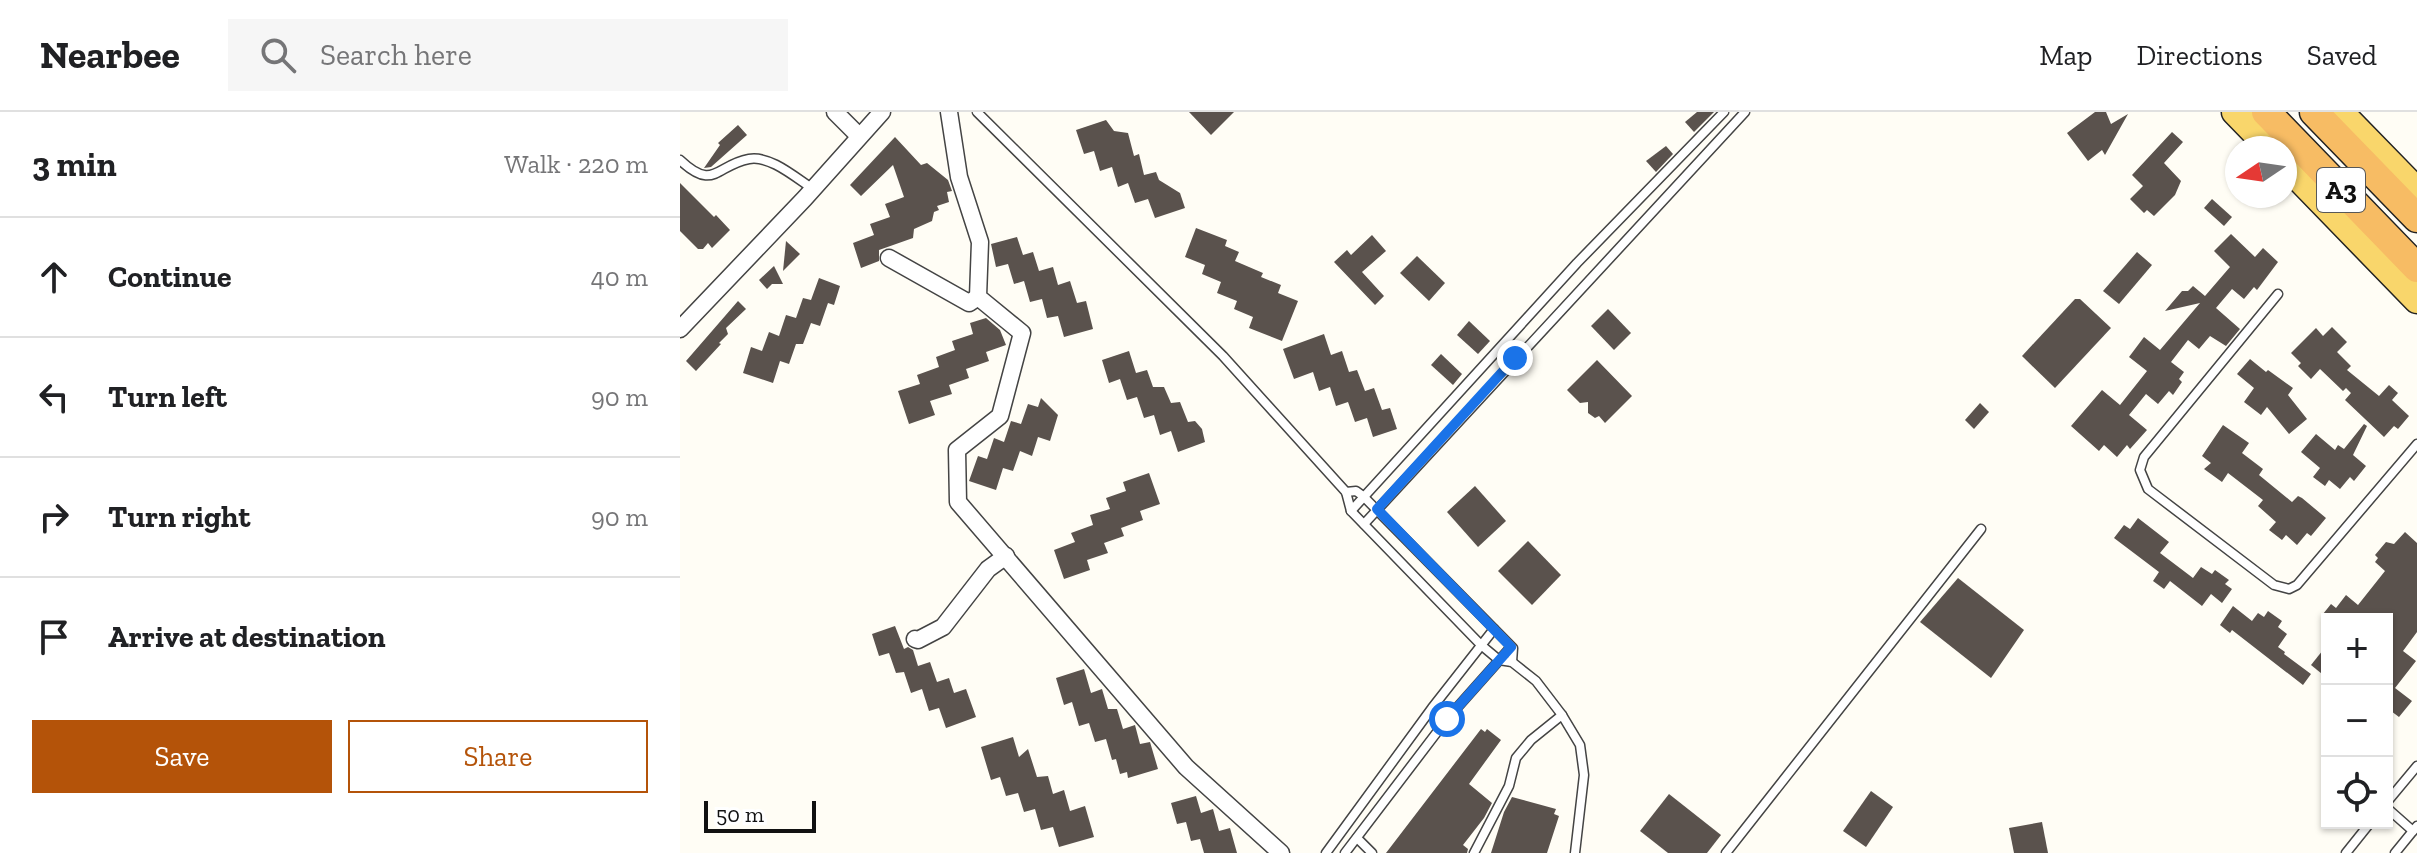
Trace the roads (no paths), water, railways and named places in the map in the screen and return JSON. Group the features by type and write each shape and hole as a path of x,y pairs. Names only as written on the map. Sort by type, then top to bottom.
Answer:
{"highway":[{"name":"A3","path":"2266,112 2417,268"},
{"name":"A3","path":"2314,112 2417,218"}],"main road":[{"path":"2235,112 2258,136"},
{"name":"A3","path":"2340,112 2417,191"},
{"name":"A3","path":"2297,176 2417,300"}],"street":[{"path":"835,112 859,136"},
{"path":"680,329 882,112"},
{"path":"949,112 959,177 980,242 978,297"},
{"path":"889,258 969,303 978,297"},
{"path":"978,297 1022,333 1000,416 957,450 958,502 1186,767 1281,853"},
{"path":"915,639 943,627 988,569 1006,556"}],"lane":[{"path":"977,112 1223,356 1346,492 1351,511 1481,645 1499,660 1512,662 1536,681 1580,745 1584,775 1575,853"},
{"path":"1351,511 1577,263 1724,112"},
{"path":"1364,524 1745,112"},
{"path":"680,160 694,173 711,176 751,158 771,163 813,189"},
{"path":"2278,294 2144,457 2140,470 2148,489 2274,585 2289,589 2297,585 2324,556 2417,444"},
{"path":"1346,492 1356,491 1377,509 1511,647 1512,662"},
{"path":"1726,853 1981,529"},
{"path":"1326,853 1494,629"},
{"path":"1345,853 1447,719 1511,647"},
{"path":"1474,853 1509,786 1516,758 1531,740 1562,715"},
{"path":"2393,797 2417,766"},
{"path":"2393,810 2415,829 2395,853"},
{"path":"2346,853 2365,829"},
{"path":"1357,838 1372,853"}]}
